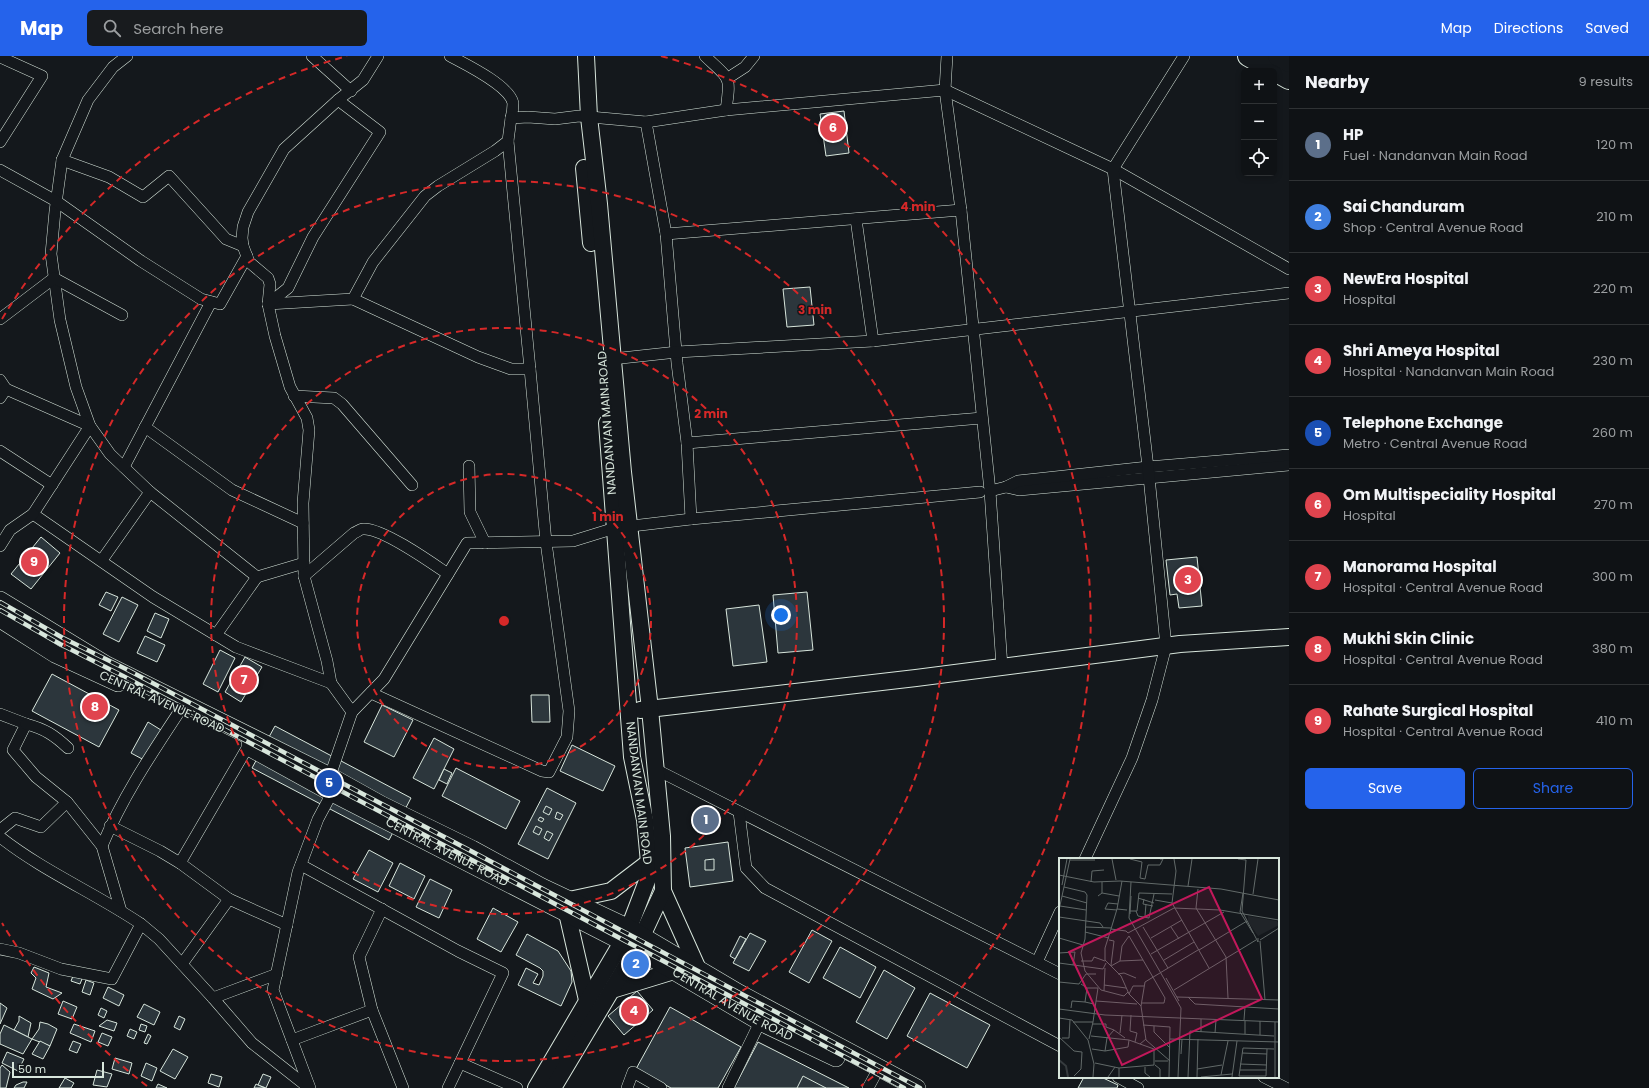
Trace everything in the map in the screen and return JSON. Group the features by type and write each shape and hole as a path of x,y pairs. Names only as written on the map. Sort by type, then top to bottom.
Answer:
{"highway":[{"path":"1248,56 1289,79"},
{"path":"1278,56 1289,62"}],"main road":[{"name":"NANDANVAN MAIN ROAD","path":"536,1088 587,1000 633,939 650,873 645,820 632,757 622,527 603,361 584,116 575,56"},
{"path":"586,56 584,116 599,204 612,359 622,527 650,709 662,836 663,891 698,969"},
{"path":"0,600 105,664 330,776 382,805 472,849 542,887 568,906 633,939 698,969 818,1036 917,1088"},
{"name":"CENTRAL AVENUE ROAD","path":"0,619 55,654 178,712 202,718 250,743 252,749 332,793 568,906"},
{"path":"629,712 1166,646 1289,637"},
{"path":"568,906 611,891 649,862"},
{"path":"553,1088 612,990 633,939 663,891"},
{"path":"568,906 587,1000"},
{"name":"CENTRAL AVENUE ROAD","path":"633,939 674,972 760,1022 834,1056 871,1083 895,1088"},
{"path":"612,990 674,972"}],"street":[{"path":"127,56 112,67 88,100 62,160 51,254 60,320 76,387 90,426 110,454 150,492 257,577"},
{"path":"312,56 351,91"},
{"path":"352,712 332,682 304,576 303,503 309,430 307,418 294,396 284,368 270,317 268,304 270,284 268,278 249,262 245,251 243,227 248,212 284,149 338,100 363,80 378,56"},
{"path":"371,693 542,771 549,772 567,737 569,711 546,542 508,141 513,102 506,92 487,76 450,56"},
{"path":"705,56 728,78 729,87 726,110"},
{"path":"728,78 745,67 754,56"},
{"path":"947,56 945,90 961,210 982,418 985,491 1002,667"},
{"path":"1085,858 1132,758 1152,700 1166,646 1148,467 1113,169 1184,56"},
{"path":"0,57 42,76 0,142"},
{"path":"511,118 528,117 555,119 584,116 646,122 726,110 945,90 1113,169 1289,269"},
{"path":"268,304 288,288 313,237 380,132 338,100"},
{"path":"646,122 666,234 676,352 687,443 691,519"},
{"path":"353,298 373,262 425,196 508,141"},
{"path":"62,160 109,177 143,197 170,176 226,239 245,251"},
{"path":"0,170 56,201 140,262 201,299 220,304 245,251"},
{"path":"666,234 961,210"},
{"path":"856,218 873,341"},
{"path":"54,278 122,315"},
{"path":"0,320 54,278"},
{"path":"612,359 676,352 873,341 1289,293"},
{"path":"268,304 353,298 478,357 511,369 530,369"},
{"path":"124,467 211,302"},
{"path":"2,389 90,426"},
{"path":"294,396 334,398 342,404 412,484"},
{"path":"687,443 982,418"},
{"path":"0,546 10,530 34,514 90,426"},
{"path":"145,427 232,490 303,523"},
{"path":"0,451 52,485"},
{"path":"305,1083 292,1040 273,990 301,865 318,819 332,793 330,776 352,712 384,679 467,543 573,541 622,527 985,491 1006,487 1018,481 1148,467 1289,455"},
{"path":"1006,487 1018,490 1289,465"},
{"path":"469,466 470,512 486,543"},
{"path":"102,560 150,492"},
{"path":"34,514 153,597 236,647 332,682"},
{"path":"0,524 10,530"},
{"path":"304,576 354,533 362,529 374,531 404,545 448,574"},
{"path":"216,634 257,577 304,563"},
{"path":"102,846 110,826 131,786 178,712"},
{"path":"0,714 41,728 56,736 68,748"},
{"path":"26,724 13,750 36,777 67,802 102,846 121,911"},
{"path":"180,863 250,743"},
{"path":"655,769 1059,973"},
{"path":"0,830 15,818 41,828 67,802"},
{"path":"739,812 746,868 765,888 1059,1045"},
{"path":"110,826 160,851 180,863 229,899 287,925"},
{"path":"0,837 20,853 141,924 159,939 252,1043 305,1083"},
{"path":"301,865 458,951 503,973 448,1088"},
{"path":"182,964 229,899"},
{"path":"382,910 359,957 372,1010 403,1088"},
{"path":"1037,962 1059,914"},
{"path":"0,949 19,953 61,969 112,979 141,924"},
{"path":"213,998 277,974"},
{"path":"292,1040 372,1010"},
{"path":"728,1088 760,1022"},
{"path":"460,1063 518,1088"},
{"path":"627,1088 633,1072 661,1088"},
{"path":"1120,1078 1133,1087"},
{"path":"1266,1078 1286,1088"}],"building":[{"path":"844,111 849,153 826,156 820,114"},
{"path":"810,287 814,325 787,327 783,289"},
{"path":"41,537 60,553 31,589 11,574"},
{"path":"1197,557 1202,606 1179,608 1177,594 1170,595 1166,560"},
{"path":"106,592 118,597 111,611 99,605"},
{"path":"807,592 813,650 778,653 773,595"},
{"path":"122,597 138,605 119,642 103,634"},
{"path":"759,605 767,662 733,666 726,609"},
{"path":"155,613 169,619 161,638 147,631"},
{"path":"145,636 165,645 157,662 137,653"},
{"path":"220,650 235,658 218,692 203,684"},
{"path":"245,657 262,667 241,702 225,692"},
{"path":"52,674 119,710 99,747 32,711"},
{"path":"531,695 549,695 550,722 532,722"},
{"path":"382,705 413,720 394,757 364,742"},
{"path":"148,722 161,730 144,760 131,753"},
{"path":"275,726 411,798 389,840 252,768"},
{"path":"434,738 454,749 434,789 413,778"},
{"path":"572,745 615,766 603,791 560,771"},
{"path":"456,768 520,801 506,829 442,796"},
{"path":"444,769 452,773 447,784 439,780"},
{"path":"547,788 576,803 548,859 518,844"},
{"path":"546,806 552,809 549,815 543,812"},
{"path":"557,812 563,815 560,820 555,818"},
{"path":"540,817 544,819 542,822 538,820"},
{"path":"536,826 542,829 539,835 533,832"},
{"path":"547,831 553,834 549,841 544,838"},
{"path":"728,842 733,881 690,887 685,848"},
{"path":"369,850 393,863 378,892 353,879"},
{"path":"714,859 714,870 705,870 705,860"},
{"path":"400,863 425,876 414,899 389,886"},
{"path":"430,879 452,890 439,918 416,907"},
{"path":"493,908 518,922 501,952 477,939"},
{"path":"812,930 832,941 809,983 789,972"},
{"path":"750,933 766,941 749,971 733,963"},
{"path":"527,934 558,951 571,971 572,982 561,1006 518,985 526,968 538,974 533,983 539,985 543,976 543,971 540,968 516,955"},
{"path":"740,936 746,939 735,959 730,956"},
{"path":"840,947 876,967 860,998 823,978"},
{"path":"34,967 49,973 46,987 62,993 53,999 32,989 36,978 31,973"},
{"path":"884,970 915,988 887,1039 856,1022"},
{"path":"73,976 82,979 80,984 71,981"},
{"path":"86,980 94,983 90,995 82,992"},
{"path":"108,987 124,995 119,1006 103,998"},
{"path":"637,991 653,1010 624,1035 608,1016"},
{"path":"930,993 990,1025 967,1068 907,1036"},
{"path":"63,1001 77,1007 72,1019 58,1014"},
{"path":"0,1003 7,1008 0,1024"},
{"path":"144,1004 160,1012 154,1025 137,1017"},
{"path":"670,1007 741,1047 718,1088 671,1088 636,1069"},
{"path":"101,1008 107,1011 104,1018 98,1015"},
{"path":"19,1016 31,1023 28,1037 14,1030 19,1021"},
{"path":"179,1016 185,1019 180,1030 174,1027"},
{"path":"107,1020 117,1023 114,1031 99,1026"},
{"path":"40,1022 57,1029 50,1046 32,1039 39,1029"},
{"path":"74,1024 95,1031 91,1042 70,1033"},
{"path":"141,1024 147,1026 145,1032 139,1030"},
{"path":"4,1025 32,1039 23,1054 0,1044 0,1034"},
{"path":"130,1029 137,1032 134,1039 127,1036"},
{"path":"102,1033 112,1037 108,1046 98,1042"},
{"path":"148,1034 151,1036 147,1044 144,1043"},
{"path":"40,1041 50,1046 43,1059 32,1054"},
{"path":"73,1041 81,1044 77,1053 69,1050"},
{"path":"758,1042 849,1088 734,1088"},
{"path":"173,1049 188,1057 175,1079 160,1071"},
{"path":"7,1052 24,1059 18,1071 2,1063"},
{"path":"115,1058 132,1063 129,1074 112,1069"},
{"path":"146,1063 157,1068 152,1081 141,1076"},
{"path":"2,1065 10,1072 6,1088 0,1088 0,1068"},
{"path":"97,1070 112,1074 107,1087 93,1085"},
{"path":"211,1074 222,1077 219,1087 208,1083"},
{"path":"263,1074 271,1077 266,1088 258,1085"},
{"path":"803,1076 826,1088 797,1088"},
{"path":"65,1078 74,1083 71,1088 59,1088"},
{"path":"1083,1078 1103,1078 1118,1085 1117,1088 1078,1088"},
{"path":"27,1082 24,1088 14,1088 16,1085"},
{"path":"158,1084 167,1088 156,1088"},
{"path":"256,1084 258,1085 265,1088 254,1088"}],"railway":[{"path":"0,602 63,638 126,669 920,1088"},
{"path":"0,610 60,644 904,1088"}],"place":[{"name":"Om Multispeciality Hospital","path":"833,128"},
{"name":"Rahate Surgical Hospital","path":"34,562"},
{"name":"NewEra Hospital","path":"1188,580"},
{"name":"Manorama Hospital","path":"244,680"},
{"name":"Mukhi Skin Clinic","path":"95,707"},
{"name":"Telephone Exchange","path":"329,783"},
{"name":"HP","path":"706,820"},
{"name":"Sai Chanduram","path":"636,964"},
{"name":"Shri Ameya Hospital","path":"634,1011"}]}
